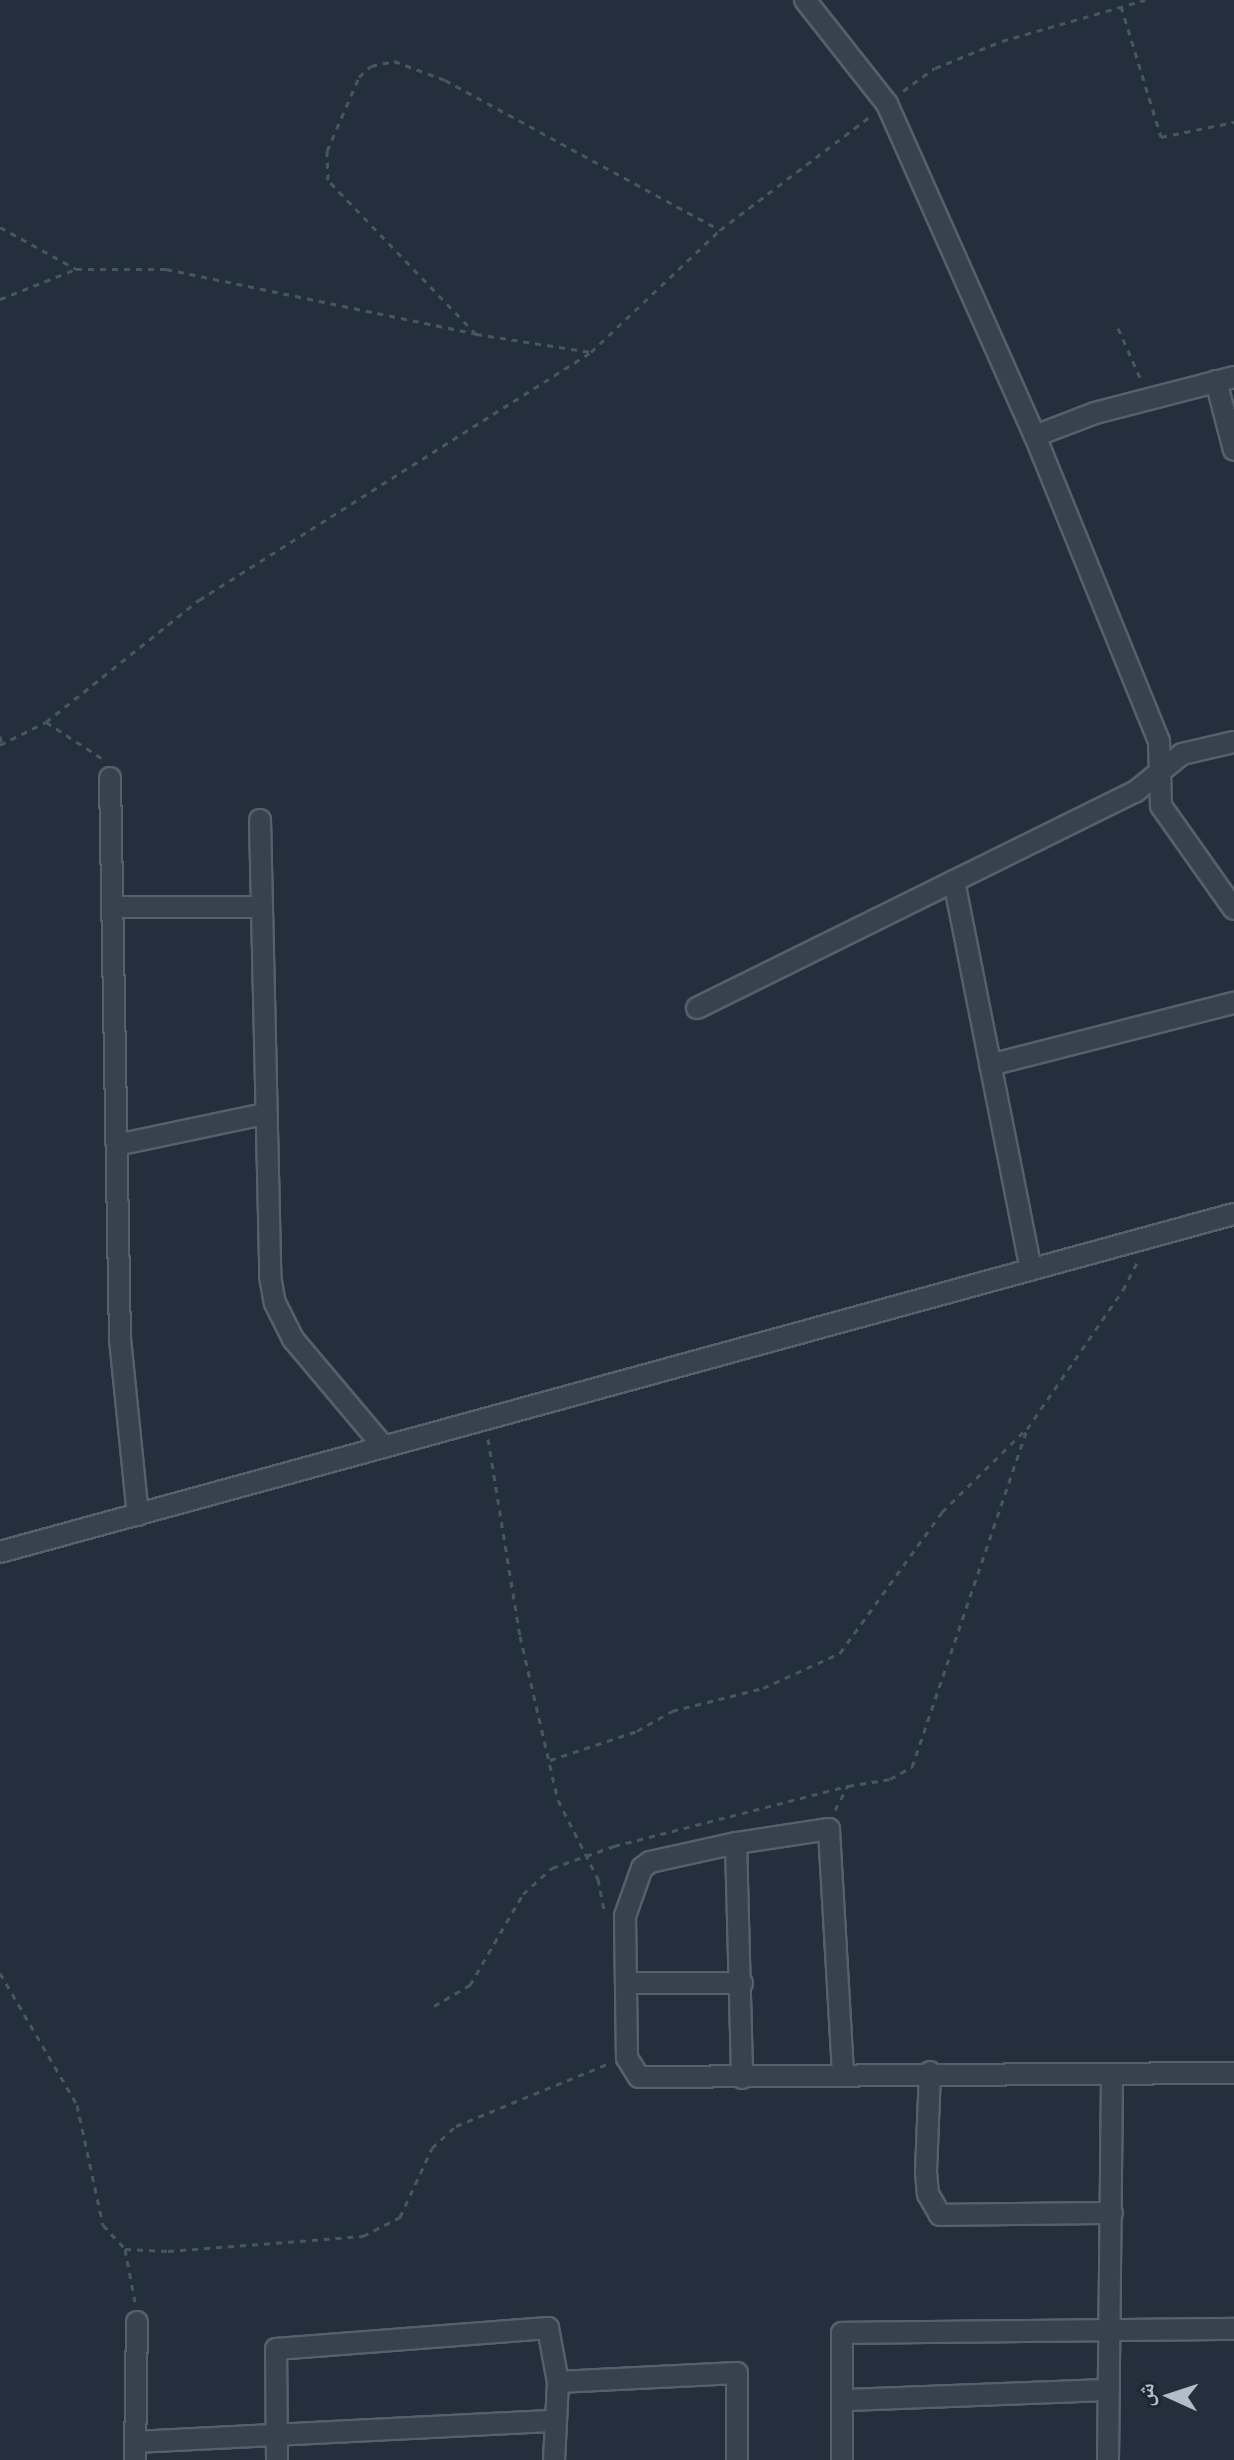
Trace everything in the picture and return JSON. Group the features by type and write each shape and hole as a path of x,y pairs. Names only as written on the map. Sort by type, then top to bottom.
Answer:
{"street":[{"path":"805,0 887,104 1035,436 1159,741 1161,806 1169,822 1234,909"},
{"path":"1035,436 1150,398 1225,379 1234,450"},
{"path":"697,1008 1135,792 1182,754 1234,742"},
{"path":"110,778 120,1339 138,1515"},
{"path":"260,820 264,1114 275,1303 293,1339 384,1447"},
{"path":"954,881 1031,1269"},
{"path":"112,907 261,907"},
{"path":"990,1065 1234,1003"},
{"path":"117,1145 264,1114"},
{"path":"0,1552 1234,1214"},
{"path":"843,2073 829,1829 736,1843 650,1862 642,1868 627,1899 631,2073 651,2079 930,2072 1112,2075 1234,2073"},
{"path":"736,1843 742,1983 742,2078"},
{"path":"629,1983 742,1983"},
{"path":"930,2072 926,2172 928,2194 940,2215 1112,2213"},
{"path":"1108,2460 1112,2075"},
{"path":"137,2322 135,2451 554,2421"},
{"path":"277,2460 276,2349 548,2328 558,2382 554,2460"},
{"path":"842,2460 845,2400 842,2333 1110,2333 1234,2329"},
{"path":"558,2382 737,2373 737,2460"},
{"path":"845,2400 1109,2390"}],"path":[{"path":"0,736 1,744 46,722 199,600 591,352 720,230 935,68 1049,25 1145,0"},
{"path":"1121,6 1161,137 1234,122"},
{"path":"476,334 328,180 327,151 359,77 371,66 408,64 445,80 720,230"},
{"path":"0,227 76,269"},
{"path":"0,299 76,269 166,269 476,334 591,352"},
{"path":"1118,328 1150,398"},
{"path":"46,722 93,749 110,778"},
{"path":"549,1761 637,1731 672,1711 763,1688 840,1653 942,1512 1027,1429 1123,1290 1146,1238"},
{"path":"485,1419 520,1636 549,1761 568,1828 598,1879 607,1925"},
{"path":"829,1829 848,1786 902,1775 916,1760 1027,1429"},
{"path":"0,1973 77,2105 103,2225 125,2249 137,2322"},
{"path":"125,2249 168,2251 363,2236 400,2217 432,2148 456,2126 596,2071 607,2064 610,2054"}]}
